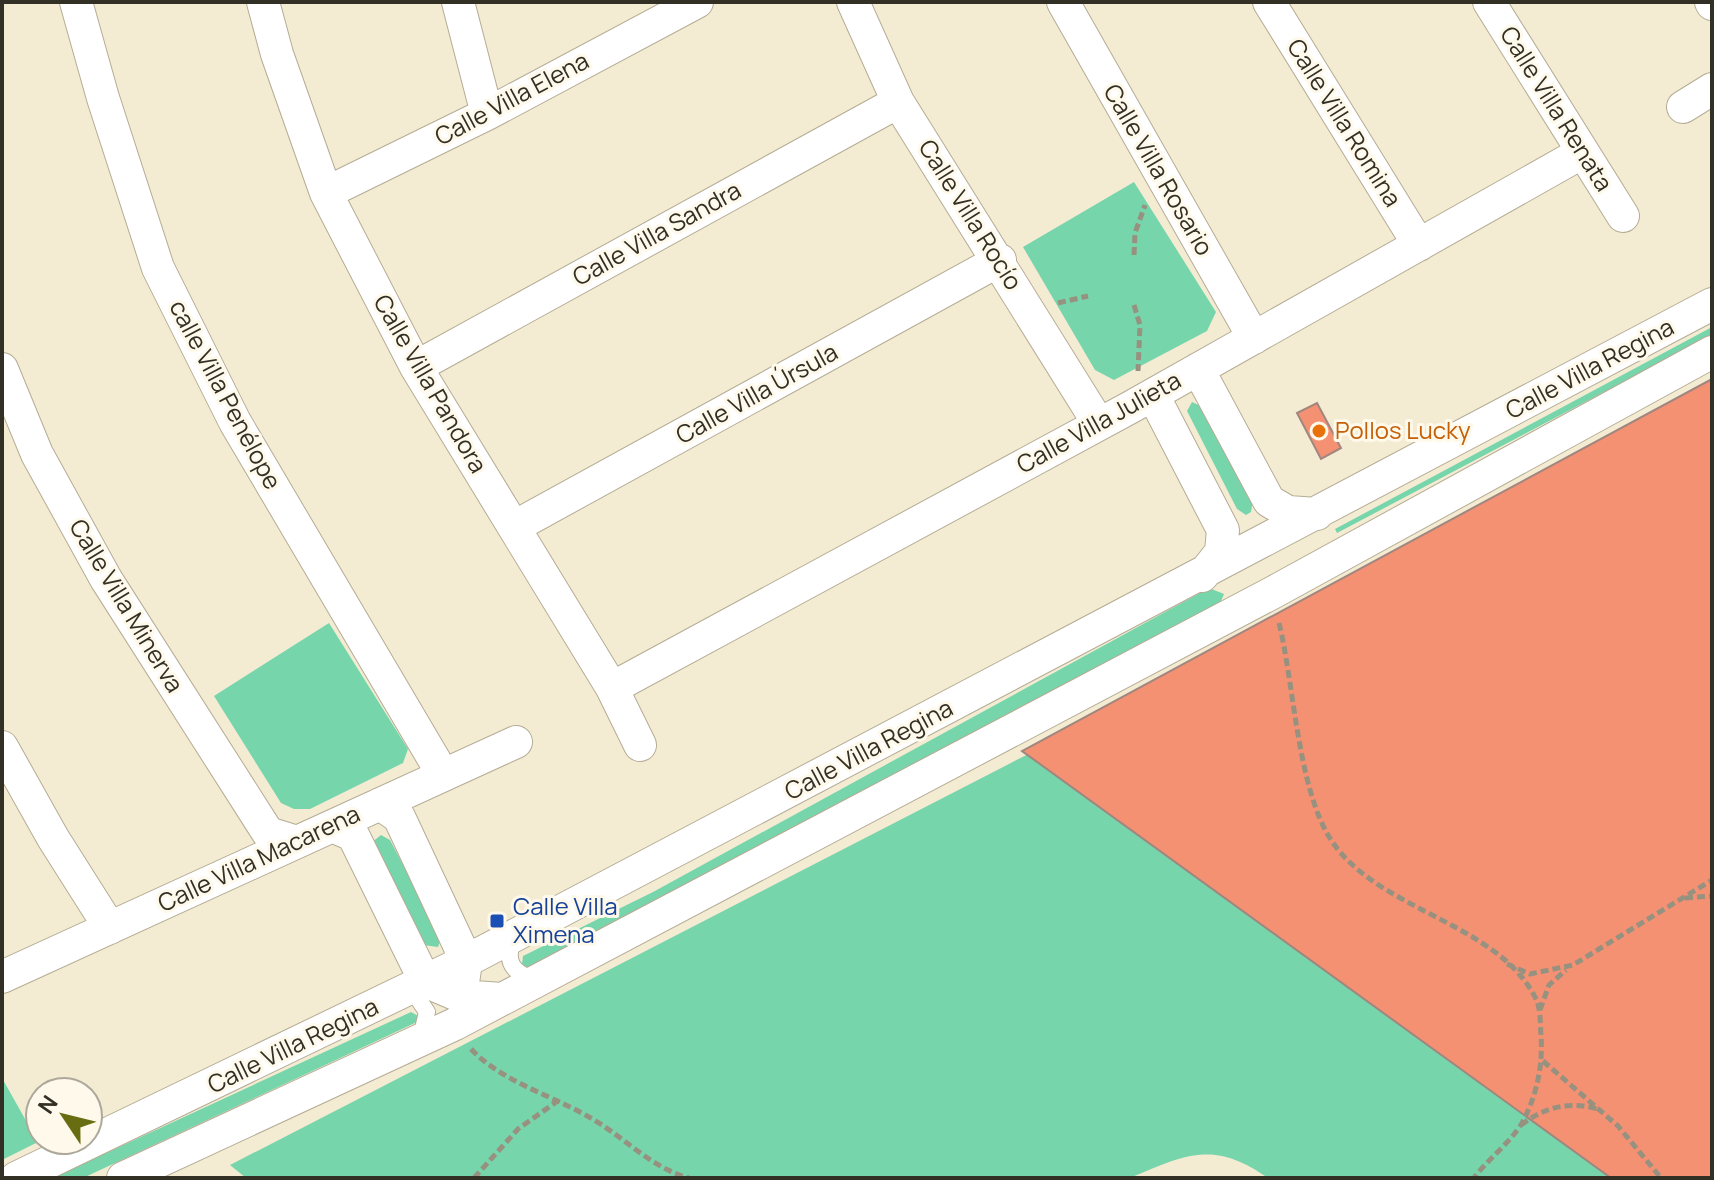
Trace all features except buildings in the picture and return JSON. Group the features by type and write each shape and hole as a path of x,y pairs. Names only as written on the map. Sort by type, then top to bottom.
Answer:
{"street":[{"name":"calle Villa Penélope","path":"76,2 103,98 158,268 235,422 392,808"},
{"name":"Calle Villa Pandora","path":"263,2 277,54 326,193 416,367 612,688 640,745"},
{"path":"458,2 487,114"},
{"name":"Calle Villa Elena","path":"326,193 487,114 652,13 697,2"},
{"name":"Calle Villa Rocío","path":"853,2 898,102 1000,260 1099,424"},
{"name":"Calle Villa Rosario","path":"1063,2 1254,338"},
{"name":"Calle Villa Romina","path":"1269,2 1419,245"},
{"name":"Calle Villa Renata","path":"1489,2 1623,216"},
{"path":"1683,107 1712,89"},
{"name":"Calle Villa Sandra","path":"416,367 898,102"},
{"name":"Calle Villa Julieta","path":"612,688 1142,401 1583,152"},
{"name":"Calle Villa Úrsula","path":"514,527 1000,260"},
{"name":"Calle Villa Regina","path":"123,1178 440,1024 502,999 1214,623 1257,555 1324,510 1712,304"},
{"name":"Calle Villa Regina","path":"1257,555 1346,552 1712,352"},
{"name":"Calle Villa Minerva","path":"2,369 37,454 106,579 276,844"},
{"path":"1198,369 1269,501 1288,512 1324,510 1322,535 1333,547 1346,552"},
{"path":"1142,401 1257,555"},
{"path":"1257,555 1269,501"},
{"path":"1214,623 1231,594 1222,579 1202,576 1221,552 1257,555"},
{"name":"Calle Villa Regina","path":"464,946 518,935 1202,576"},
{"name":"Calle Villa Macarena","path":"2,977 110,928 276,844 392,808 516,742"},
{"path":"2,747 110,928"},
{"path":"392,808 464,946 440,1024"},
{"path":"392,808 412,976 440,1024"},
{"path":"412,976 422,955 440,954 449,939 464,946"},
{"name":"Calle Villa Regina","path":"16,1178 412,976"}],"lane":[{"path":"518,935 510,949 511,966 517,973 539,979"},
{"path":"412,976 417,997 427,1012 423,1029 440,1024"}],"path":[{"path":"1134,255 1138,216 1145,204 1167,186"},
{"path":"1134,305 1141,349 1142,401"},
{"path":"1257,555 1318,812 1328,835 1352,864 1503,962 1530,974 1573,965"},
{"path":"1540,1016 1549,985 1573,965 1712,881"},
{"path":"1682,898 1712,896"},
{"path":"1503,962 1536,1000 1540,1016 1543,1060 1520,1125"},
{"path":"440,1024 487,1066 560,1100 668,1172 689,1178"},
{"path":"1543,1060 1600,1109 1661,1178"},
{"path":"474,1178 518,1129 560,1100"},
{"path":"1474,1178 1520,1125 1550,1108 1584,1105 1600,1109"}],"green space":[{"path":"1134,182 1216,312 1207,331 1114,380 1095,370 1023,247"},
{"path":"1712,327 1712,335 1337,533 1335,529"},
{"path":"1192,402 1203,407 1253,500 1251,512 1246,515 1237,509 1187,411"},
{"path":"1209,588 1224,594 1219,606 856,794 530,970 522,964 523,956 653,892"},
{"path":"329,623 408,749 403,763 310,809 294,809 281,803 214,696"},
{"path":"1040,748 1712,1178 1268,1178 1249,1166 1215,1155 1184,1157 1130,1178 246,1178 230,1165"},
{"path":"381,835 390,840 441,938 438,947 423,945 371,843"},
{"path":"411,1012 420,1017 417,1022 83,1178 52,1178"},
{"path":"2,1078 24,1117 24,1149 2,1160"}],"place":[{"name":"Pollos Lucky","path":"1319,431"},
{"name":"Calle Villa Ximena","path":"497,921"}]}
